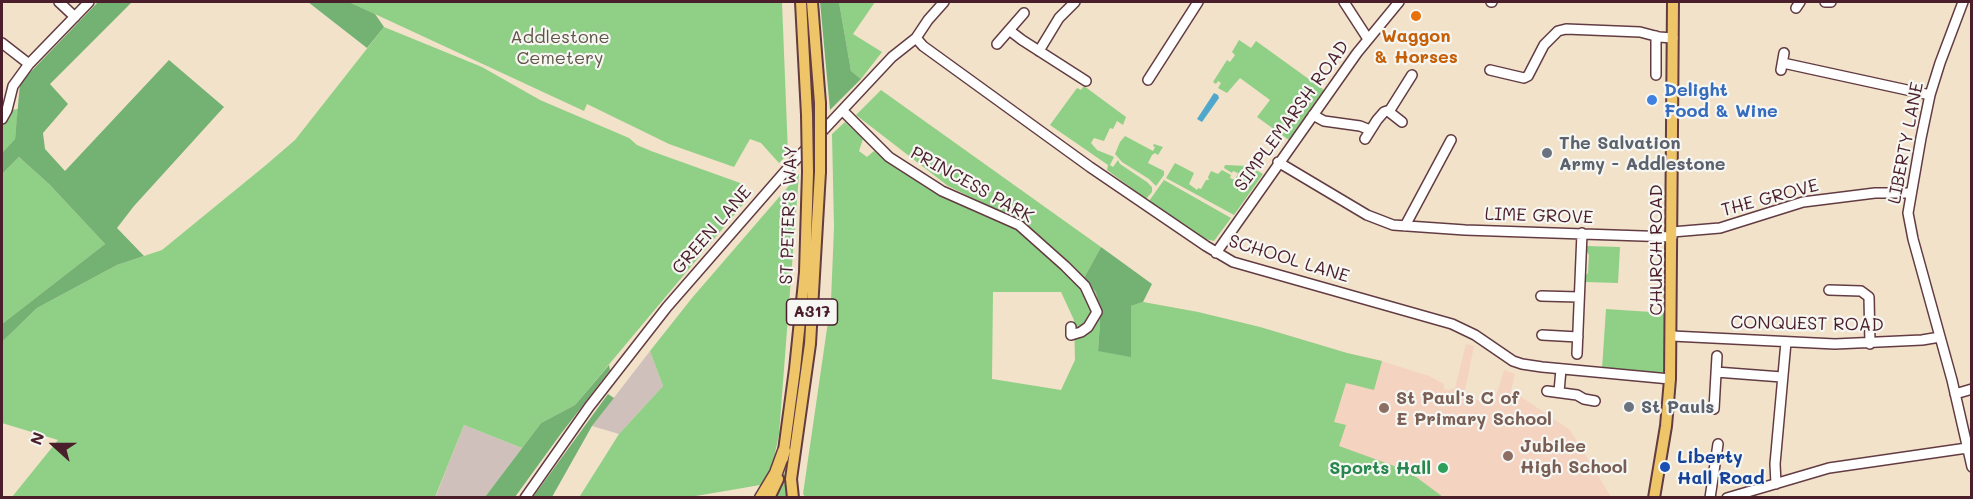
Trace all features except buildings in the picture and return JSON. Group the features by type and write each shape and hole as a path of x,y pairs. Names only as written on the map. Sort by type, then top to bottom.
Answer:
{"highway":[{"path":"761,498 776,473 784,451"}],"main road":[{"name":"ST PETER'S WAY","path":"769,498 780,474 784,451 805,272 808,172 801,2"},
{"name":"ST PETER'S WAY","path":"793,498 791,479 810,344 820,172 820,104 812,2"},
{"name":"CHURCH ROAD","path":"1654,498 1665,435 1672,336 1673,2"}],"street":[{"path":"59,2 75,16"},
{"path":"2,119 7,110 13,86 29,64 89,2"},
{"name":"GREEN LANE","path":"525,498 589,408 667,307 789,167 892,57 916,38 944,2"},
{"path":"1039,51 1059,18 1075,2"},
{"path":"1148,80 1198,2"},
{"path":"1344,2 1368,39"},
{"name":"SIMPLEMARSH ROAD","path":"1216,253 1278,162 1368,39 1400,2"},
{"path":"1825,2 1831,2"},
{"name":"LIBERTY LANE","path":"1963,2 1930,95 1908,213 1955,394 1971,467"},
{"path":"997,44 1024,13"},
{"path":"1490,70 1524,78 1528,76 1544,45 1558,31 1566,28 1640,32 1673,38"},
{"path":"1009,30 1086,81"},
{"path":"1656,36 1656,75"},
{"name":"SCHOOL LANE","path":"916,38 1090,167 1216,253 1233,262 1452,324 1475,335 1522,364 1670,379"},
{"path":"2,43 29,64"},
{"path":"1783,62 1930,95"},
{"path":"1365,139 1377,120 1390,110 1412,75"},
{"name":"PRINCESS PARK","path":"843,111 889,157 942,191 1019,225 1065,266 1085,286 1097,312 1088,327 1081,332 1071,335 1071,327"},
{"path":"1388,111 1402,122"},
{"path":"1313,115 1324,121 1360,126 1370,130"},
{"path":"1405,226 1450,140"},
{"name":"LIME GROVE","path":"1278,162 1367,215 1393,225 1465,230 1672,235"},
{"name":"THE GROVE","path":"1672,235 1720,228 1803,202 1875,193 1911,193"},
{"path":"1577,354 1582,233"},
{"path":"1829,290 1861,291 1869,297 1870,344"},
{"path":"1541,296 1579,297"},
{"path":"1542,335 1578,337"},
{"name":"CONQUEST ROAD","path":"1672,336 1870,344 1922,340 1940,336"},
{"path":"1776,484 1775,464 1786,342"},
{"path":"1714,409 1717,356"},
{"path":"1559,392 1561,369"},
{"path":"1716,372 1782,377"},
{"path":"1955,394 1971,389"},
{"path":"1547,391 1577,395 1595,401"},
{"path":"1710,498 1718,444"},
{"path":"1727,498 1844,465 1967,448"}],"shaded area":[{"path":"1143,302 1198,312 1271,330 1378,360 1429,376 1444,384 1444,389 1449,390 1455,388 1466,344 1474,346 1464,395 1493,406 1504,370 1515,374 1511,390 1570,430 1611,497 1103,498"},
{"path":"650,351 663,386 619,434 592,426"},
{"path":"464,425 522,448 485,497 435,498"}],"green space":[{"path":"98,2 132,2 50,84 68,104 43,133 45,149 65,171 169,60 224,107 134,206 117,228 144,256 117,265 37,308 2,342 2,324 105,244 50,185 19,157 2,174 2,153 15,139 20,83"},
{"path":"308,2 349,2 375,14 384,27 367,48"},
{"name":"Addlestone Cemetery","path":"349,2 782,2 788,154 779,163 761,143 750,139 734,167 669,144 587,104 584,111"},
{"path":"820,2 839,2 851,71 861,79 830,110"},
{"path":"839,2 875,2 853,34 882,52 861,79 851,71"},
{"path":"384,27 482,67 540,100 629,138 637,145 743,184 750,196 575,405 541,423 522,448 464,425 435,497 12,497 58,440 2,423 2,342 37,308 117,265 162,250 266,165 295,140"},
{"path":"1239,40 1251,48 1256,41 1324,90 1289,140 1257,117 1270,100 1240,78 1227,93 1218,88 1221,83 1213,82 1227,60 1230,62 1235,55 1232,52"},
{"path":"1084,86 1126,117 1123,125 1117,121 1113,129 1110,128 1104,141 1094,138 1091,143 1097,150 1114,157 1110,165 1113,167 1118,160 1120,164 1152,187 1152,192 1146,199 1107,170 1108,165 1050,125 1077,88 1081,90"},
{"path":"881,90 1101,247 1084,278 1096,292 1100,323 1098,351 1131,306 1143,302 1260,327 1382,361 1374,390 1346,383 1334,422 1346,425 1339,446 1408,471 1443,497 806,498 803,494 831,301 834,227 832,134 845,122 863,139 859,151 867,157 874,151 928,189 1015,228 1065,266 1081,275 1024,223 948,186 856,115","holes":["993,292 1061,292 1074,320 1075,360 1061,390 992,379"]},
{"path":"18,109 15,139 2,153 2,127 11,110"},
{"path":"1125,136 1153,151 1154,144 1163,147 1158,155 1155,153 1152,155 1148,163 1164,171 1164,175 1156,186 1122,162 1115,154"},
{"path":"19,157 50,185 105,244 2,324 2,174"},
{"path":"1175,163 1194,173 1189,184 1197,190 1201,189 1206,180 1209,180 1211,171 1218,174 1222,170 1235,180 1238,173 1233,171 1232,173 1224,168 1225,165 1248,166 1263,174 1234,215 1166,178"},
{"path":"799,174 779,434 766,484 690,497 580,496 619,434 663,386 650,351 692,298"},
{"path":"1164,180 1231,218 1214,241 1205,239 1149,201"},
{"path":"1587,246 1620,247 1618,283 1585,282 1589,255"},
{"path":"1101,247 1152,284 1143,302 1131,306 1131,357 1098,351 1100,323 1096,292 1084,278"},
{"path":"1606,309 1666,313 1663,375 1602,369"},
{"path":"609,365 610,370 515,497 485,497 541,423 575,405"},
{"path":"608,394 614,398 592,426 552,497 533,497"},
{"path":"790,469 788,497 774,498 786,470"}],"water":[{"path":"1214,93 1219,98 1202,122 1197,119"}],"place":[{"name":"Waggon & Horses","path":"1416,16"},
{"name":"Delight Food & Wine","path":"1652,100"},
{"name":"The Salvation Army - Addlestone","path":"1547,153"},
{"name":"St Pauls","path":"1629,407"},
{"name":"St Paul's C of E Primary School","path":"1384,408"},
{"name":"Jubilee High School","path":"1508,456"},
{"name":"Liberty Hall Road","path":"1665,467"},
{"name":"Sports Hall","path":"1443,468"}]}
